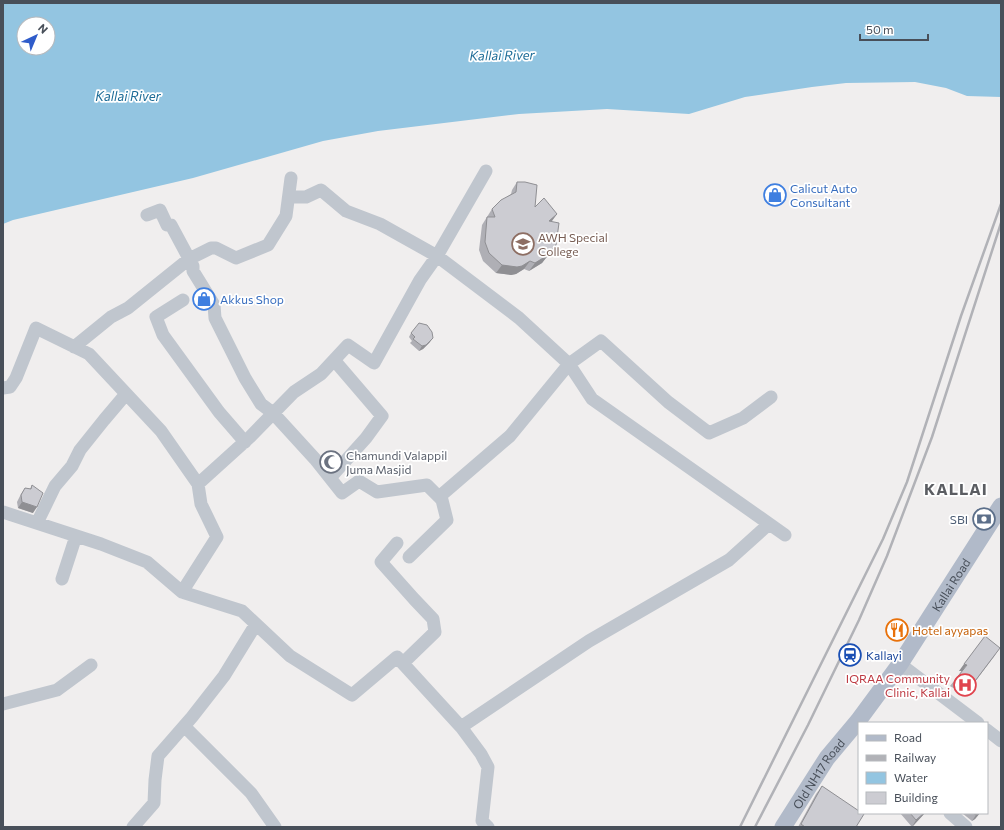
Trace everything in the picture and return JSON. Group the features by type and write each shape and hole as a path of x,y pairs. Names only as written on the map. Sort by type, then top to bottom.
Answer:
{"main road":[{"name":"Kallai Road","path":"900,664 1001,506"},
{"name":"Old NH17 Road","path":"783,827 826,758 858,722 900,664"}],"street":[{"path":"198,484 245,442 294,392 321,374 348,345 374,363 420,280 438,256 486,171"},
{"path":"74,347 111,317 128,308 189,259 211,248 216,248 236,258 268,245 286,216 291,178"},
{"path":"289,197 306,197 321,190 346,211 380,224 438,256 519,318 569,364 592,399 785,535"},
{"path":"147,214 160,210 167,225 171,225 193,266 193,271 214,306 214,318 245,378 261,404 273,413 315,459 342,493 359,481 377,492 427,485 442,500 447,520 409,557"},
{"path":"183,300 156,317 163,335 219,412 245,442"},
{"path":"3,388 10,386 16,378 36,328 89,354 160,431 198,484 201,504 217,537 182,592"},
{"path":"438,497 510,436 569,364 601,341 668,402 709,433 743,418 771,396"},
{"path":"330,478 366,438 382,416 334,360"},
{"path":"37,523 55,486 72,466 80,450 126,394"},
{"path":"3,512 76,536 147,562 182,592 242,611 290,656 352,694 397,657 461,727 481,754 488,767 482,821 488,827"},
{"path":"461,727 589,641 729,560 769,524"},
{"path":"62,579 76,536"},
{"path":"397,543 381,562 433,619 435,632 403,663"},
{"path":"133,827 154,803 158,756 224,676 256,624"},
{"path":"900,664 977,722"},
{"path":"3,704 57,690 91,665"},
{"path":"184,726 251,794 275,827"},
{"path":"988,731 1001,741"},
{"path":"951,814 966,827"}],"water":[{"name":"Kallai River","path":"3,3 1001,3 1001,97 967,96 946,88 915,82 846,83 745,97 689,114 607,109 519,114 378,131 323,141 193,178 13,220 3,224"}],"building":[{"path":"517,182 537,185 535,207 544,198 557,214 549,221 559,223 556,245 548,255 535,263 530,261 517,267 502,265 489,253 485,242 487,217 495,217 492,209 501,200 516,192"},
{"path":"419,323 427,325 432,332 433,338 426,345 422,346 413,339 415,337 411,333"},
{"path":"32,485 43,493 37,507 22,502 21,495 25,488 31,489"},
{"path":"985,636 1000,648 969,689 955,680 967,665 964,664"},
{"path":"822,786 858,810 858,814 864,814 856,827 805,827 801,824"},
{"path":"911,814 923,814 916,820"}],"railway":[{"path":"740,827 883,539 907,482 961,316 1001,204"},
{"path":"755,827 808,725 859,620 887,556 932,437 1001,223"}],"place":[{"name":"Calicut Auto Consultant","path":"775,195"},
{"name":"AWH Special College","path":"523,244"},
{"name":"Akkus Shop","path":"204,299"},
{"name":"Chamundi Valappil Juma Masjid","path":"331,462"},
{"name":"SBI","path":"984,519"},
{"name":"Hotel ayyapas","path":"897,630"},
{"name":"Kallayi","path":"850,655"},
{"name":"IQRAA Community Clinic, Kallai","path":"965,685"}],"district":[{"name":"KALLAI","path":"956,488"}]}
